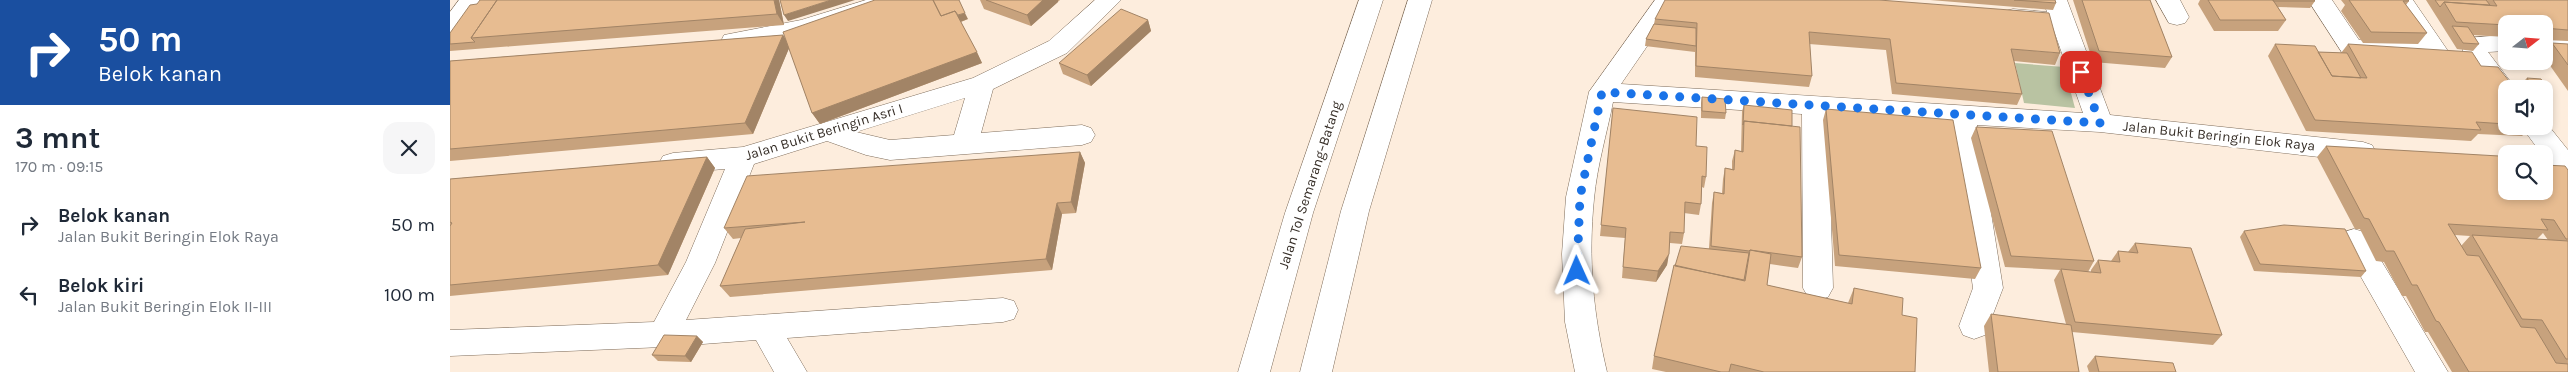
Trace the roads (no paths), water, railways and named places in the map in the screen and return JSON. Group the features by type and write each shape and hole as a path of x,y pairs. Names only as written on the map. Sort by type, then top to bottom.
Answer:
{"main road":[{"path":"450,28 472,0"},
{"path":"710,44 771,36 804,28 890,0"},
{"name":"Jalan Bukit Beringin Asri I","path":"644,166 743,157 982,84 1039,58 1058,47 1109,0"},
{"name":"Jalan Tol Semarang–Batang","path":"1254,372 1299,213 1371,0"},
{"path":"1316,372 1355,211 1420,0"},
{"path":"1592,372 1580,322 1576,254 1580,197 1602,92 1667,0"},
{"path":"2320,0 2352,48 2436,51 2401,0"},
{"path":"1996,15 2058,11 2100,123"},
{"path":"2498,43 2475,44 2476,56 2498,83"},
{"path":"2553,47 2568,48"},
{"path":"965,144 982,84"},
{"name":"Jalan Bukit Beringin Elok Raya","path":"1602,92 2100,123 2389,154"},
{"path":"1815,104 1818,288"},
{"path":"1962,113 1988,288 1974,326"},
{"path":"829,130 873,148 890,150 1082,135"},
{"path":"2541,135 2568,169"},
{"path":"663,334 700,263 743,157"},
{"path":"2553,168 2568,169"},
{"path":"2354,240 2432,372"},
{"path":"450,343 663,334 1003,310"},
{"path":"764,327 791,372"}]}
